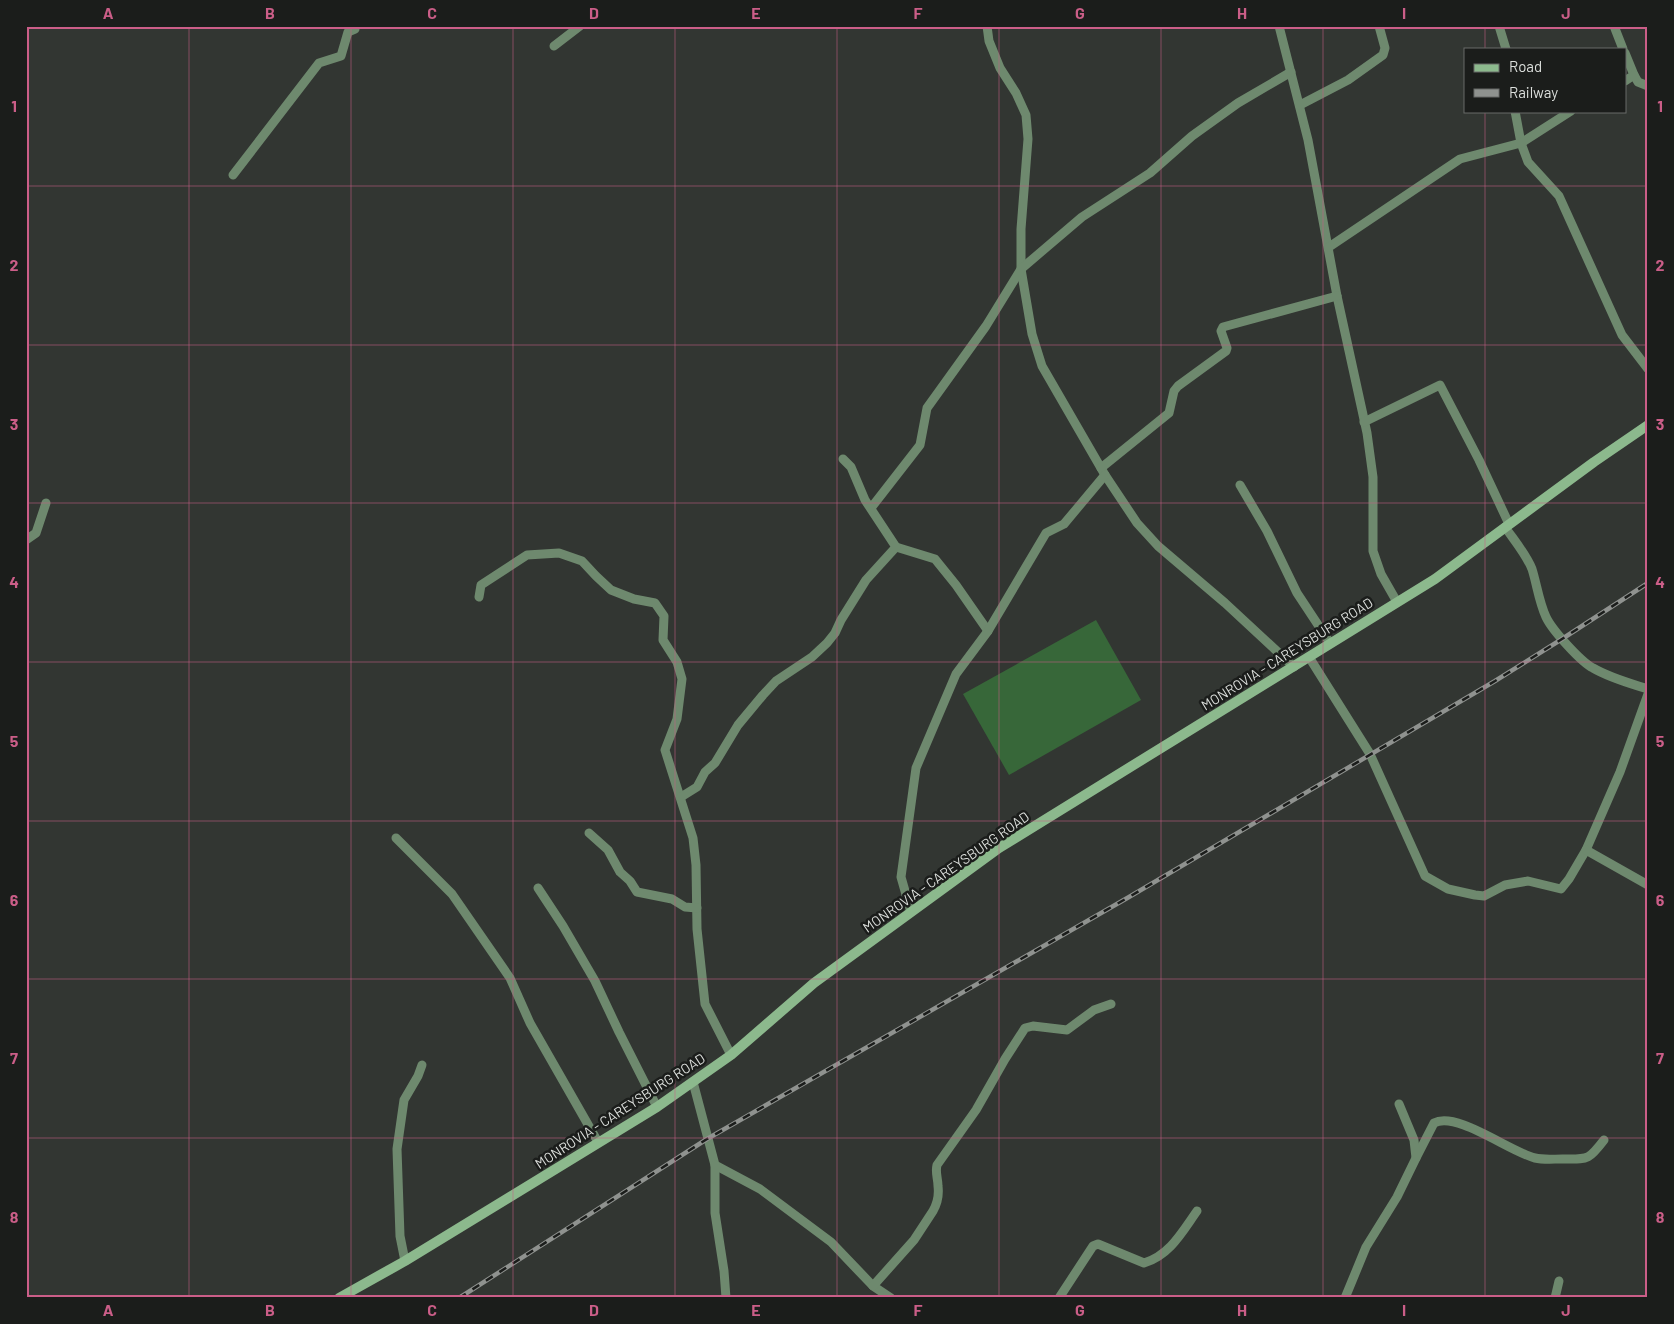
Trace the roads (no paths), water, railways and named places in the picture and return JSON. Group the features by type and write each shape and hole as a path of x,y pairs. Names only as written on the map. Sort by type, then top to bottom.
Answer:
{"main road":[{"name":"MONROVIA - CAREYSBURG ROAD","path":"339,1298 405,1261 693,1082 731,1055 814,983 999,848 1294,668 1330,643 1435,579 1507,525 1648,425"}],"street":[{"path":"233,175 319,63 341,56 348,32 354,28 353,26"},
{"path":"554,46 580,26"},
{"path":"987,26 989,41 1000,68 1016,93 1026,115 1028,139 1021,229 1021,269 1032,334 1042,366 1103,472 1137,523 1158,546 1226,603 1294,668"},
{"path":"1279,26 1300,105 1337,296 1364,422 1373,477 1373,551 1381,574 1397,602"},
{"path":"1300,105 1348,80 1383,55 1385,48 1379,26"},
{"path":"1499,26 1506,48"},
{"path":"1614,26 1624,48"},
{"path":"1626,55 1638,82 1648,86"},
{"path":"871,508 920,445 927,408 986,326 1021,269 1082,216 1150,172 1192,136 1238,103 1291,72"},
{"path":"1626,80 1634,75"},
{"path":"1516,112 1521,143 1528,162 1558,196 1622,335 1648,369"},
{"path":"1329,247 1460,159 1521,143 1569,112"},
{"path":"910,912 901,877 916,768 956,674 988,630 1046,533 1064,524 1103,472 1169,413 1174,391 1178,386 1226,351 1227,348 1221,331 1223,328 1337,296"},
{"path":"1364,422 1440,386 1479,460 1507,525 1531,568 1547,620 1562,639 1592,668 1622,681 1648,689"},
{"path":"843,460 850,467 871,508 896,547 935,559 988,630"},
{"path":"1240,485 1268,532 1297,593 1330,643"},
{"path":"26,540 36,533 46,503"},
{"path":"681,797 697,787 705,772 715,763 738,725 763,695 776,682 812,657 827,643 835,633 866,580 896,547"},
{"path":"479,597 481,585 527,555 559,554 582,561 611,590 634,599 655,603 664,616 663,640 677,662 682,679 677,719 665,750 693,838 696,865 698,947 705,1004 731,1055"},
{"path":"1309,657 1370,754 1425,876 1448,889 1484,896 1505,886 1528,881 1561,889 1586,850 1644,713 1648,694"},
{"path":"589,834 608,850 620,872 630,881 637,892 672,899 685,907 697,908"},
{"path":"396,838 452,894 510,978 530,1023 598,1142"},
{"path":"1586,850 1648,885"},
{"path":"538,888 595,981 622,1040 657,1106"},
{"path":"873,1286 914,1240 936,1207 937,1165 976,1110 1005,1059 1026,1028 1033,1026 1068,1030 1094,1010 1111,1004"},
{"path":"405,1261 400,1236 397,1149 404,1100 422,1065"},
{"path":"693,1082 715,1165 715,1213 726,1298"},
{"path":"1400,1104 1414,1140 1416,1158"},
{"path":"1345,1298 1366,1247 1397,1197 1434,1123 1440,1120 1475,1129 1534,1158 1586,1159 1594,1154 1604,1140"},
{"path":"715,1165 760,1189 831,1242 873,1286 891,1298"},
{"path":"1059,1298 1093,1246 1098,1244 1144,1263 1151,1261 1171,1248 1197,1212"},
{"path":"1555,1298 1558,1281"}],"railway":[{"path":"459,1298 707,1139 1129,897 1495,681 1648,583"}]}
